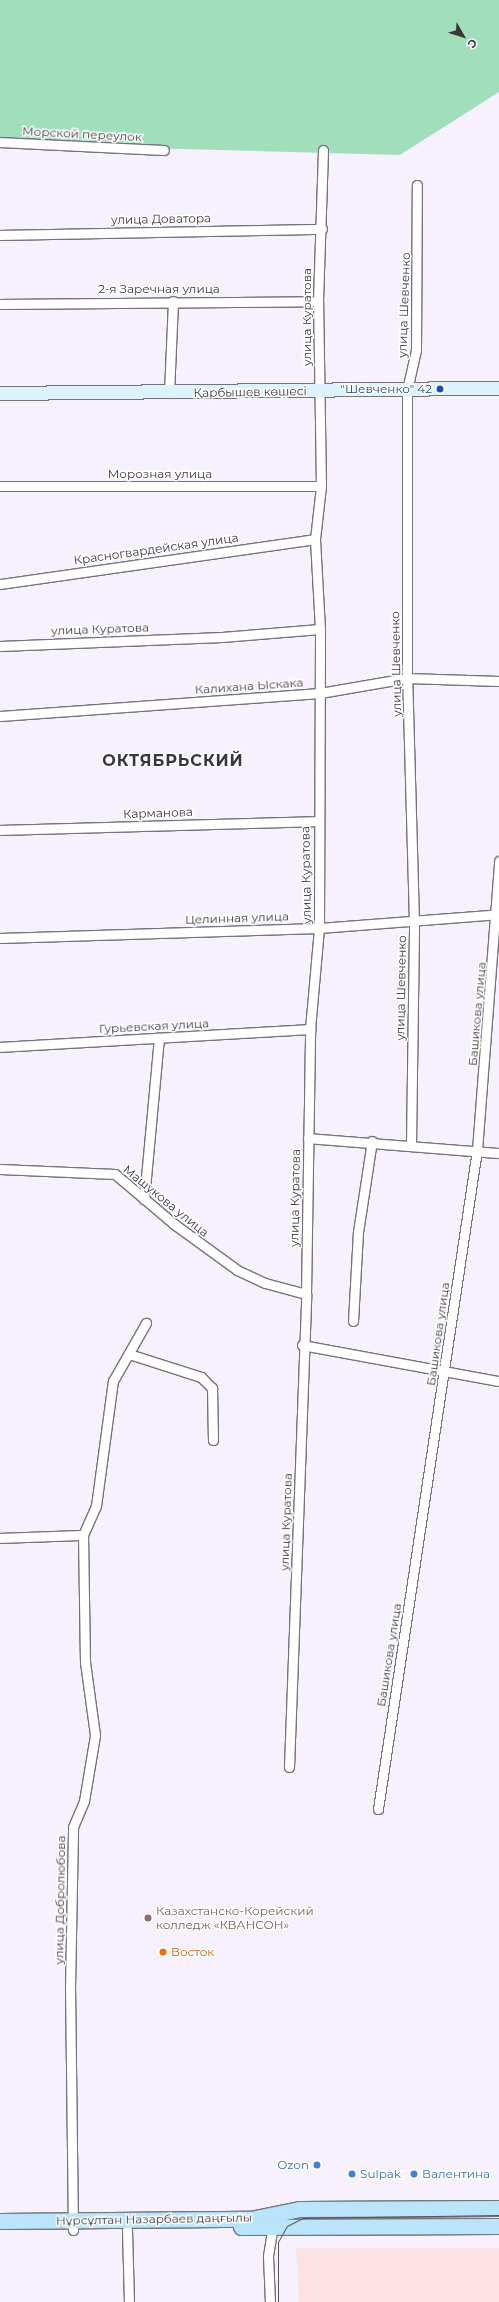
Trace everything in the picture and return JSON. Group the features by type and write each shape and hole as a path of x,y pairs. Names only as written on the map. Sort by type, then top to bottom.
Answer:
{"main road":[{"name":"Қарбышев көшесі","path":"0,394 168,394 499,388"},
{"name":"Нұрсұлтан Назарбаев даңғылы","path":"0,2221 127,2230 273,2222 299,2209 499,2208"},
{"name":"Нұрсұлтан Назарбаев даңғылы","path":"0,2231 73,2225 250,2220 273,2222 499,2226"}],"street":[{"name":"Морской переулок","path":"0,142 164,150"},
{"name":"улица Куратова","path":"289,1767 302,1345 306,1294 310,1029 319,928 317,821 320,629 315,539 321,486 318,301 322,229 323,150"},
{"name":"улица Шевченко","path":"411,1145 414,922 407,678 407,390 416,350 417,185"},
{"name":"улица Доватора","path":"0,235 322,229"},
{"name":"2-я Заречная улица","path":"0,304 173,301 318,301"},
{"path":"168,394 173,301"},
{"name":"Морозная улица","path":"0,486 321,486"},
{"name":"Красногвардейская улица","path":"0,584 315,539"},
{"name":"улица Куратова","path":"0,646 83,640 222,637 320,629"},
{"name":"Калихана Ыскака","path":"0,716 320,693 407,678 499,681"},
{"name":"Карманова","path":"0,830 317,821"},
{"name":"Башикова улица","path":"378,1809 477,1150 498,915 499,861"},
{"name":"Целинная улица","path":"0,938 319,928 498,915"},
{"name":"Гурьевская улица","path":"0,1047 310,1029"},
{"path":"144,1199 159,1038"},
{"path":"308,1138 372,1141 477,1150 499,1154"},
{"path":"353,1321 358,1232 372,1141"},
{"name":"Машукова улица","path":"0,1169 115,1174 144,1199 238,1270 265,1283 306,1294"},
{"name":"улица Добролюбова","path":"73,2225 70,1988 73,1827 84,1801 95,1735 85,1662 83,1535 96,1506 113,1381 146,1323"},
{"path":"302,1345 499,1381"},
{"path":"129,1354 202,1377 212,1388 213,1440"},
{"path":"0,1538 83,1535"},
{"path":"270,2302 268,2256 273,2222"},
{"path":"127,2230 129,2302"}],"shaded area":[{"path":"296,2248 499,2248 499,2302 299,2302"}],"green space":[{"path":"0,0 499,0 499,92 400,155 0,144"}],"tram line":[{"path":"278,2302 278,2242 287,2226 303,2218 499,2215"}],"place":[{"name":"\"Шевченко\" 42","path":"440,389"},
{"name":"Казахстанско-Корейский колледж «КВАНСОН»","path":"148,1918"},
{"name":"Восток","path":"163,1952"},
{"name":"Ozon","path":"317,2165"},
{"name":"Sulpak","path":"352,2174"},
{"name":"Валентина","path":"414,2174"}],"district":[{"name":"ОКТЯБРЬСКИЙ","path":"173,761"}]}
